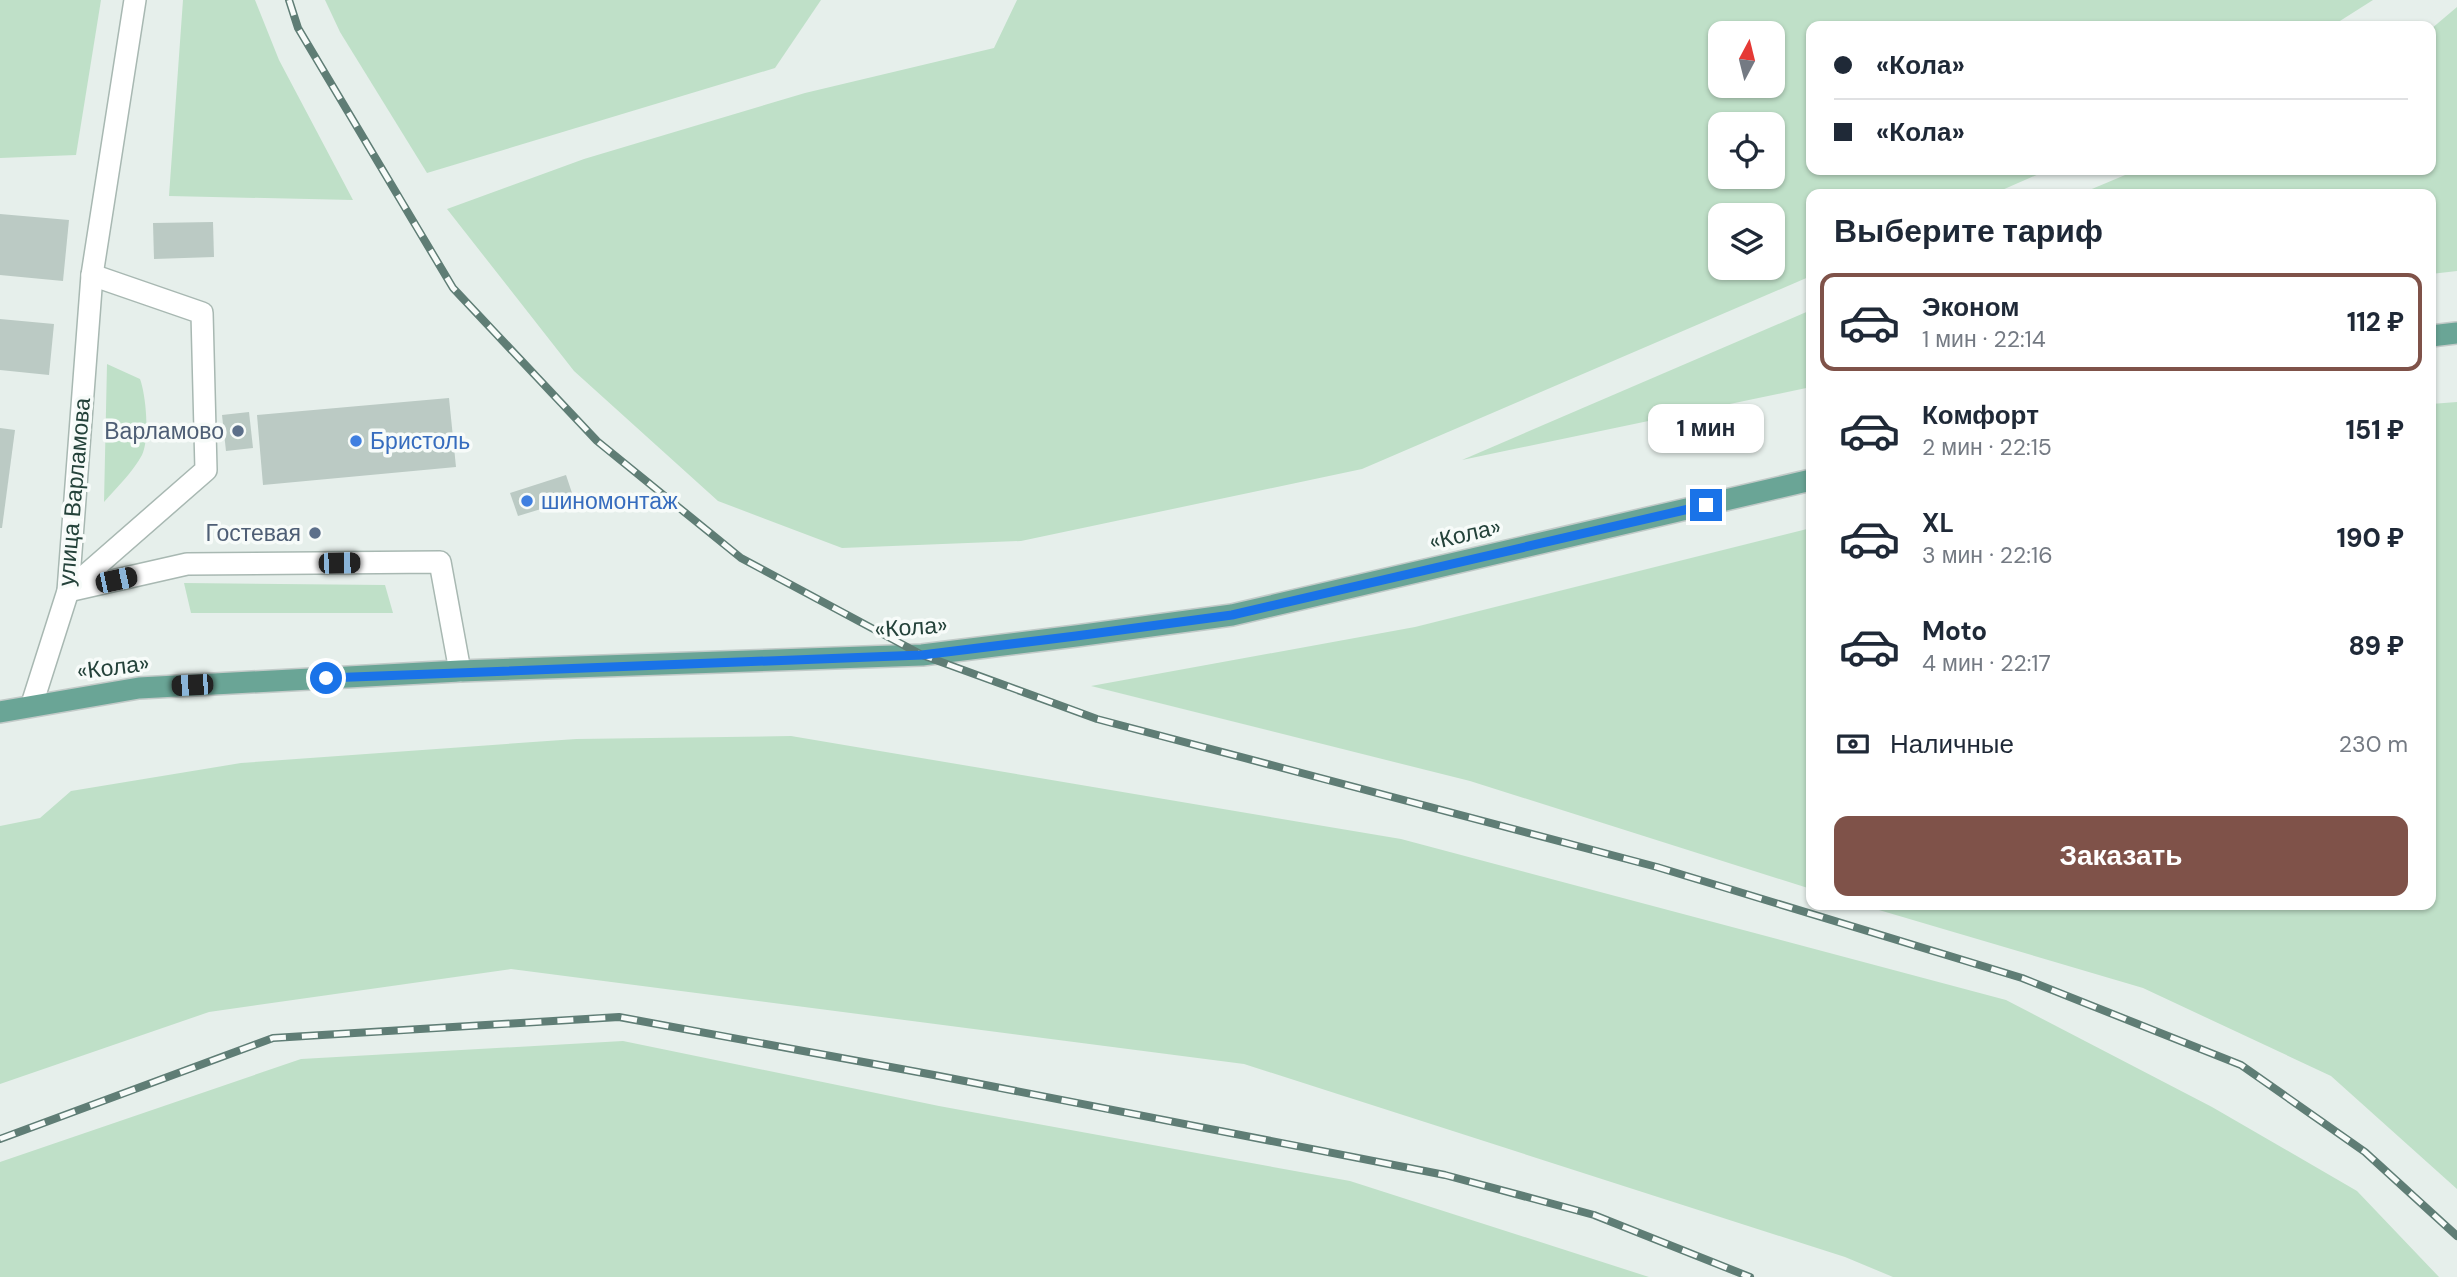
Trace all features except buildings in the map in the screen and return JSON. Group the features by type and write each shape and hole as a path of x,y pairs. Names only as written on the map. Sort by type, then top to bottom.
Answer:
{"main road":[{"path":"2436,335 2457,333"},
{"name":"«Кола»","path":"0,712 32,704 139,688 460,671 922,655 1232,615 1806,481"}],"lane":[{"name":"улица Варламова","path":"32,704 68,591 92,275 135,0"},
{"path":"68,591 206,470 202,313 92,275"},
{"path":"68,591 187,564 440,562 460,671"}],"green space":[{"path":"0,0 101,0 76,155 0,158"},
{"path":"183,0 255,0 279,60 353,200 169,196"},
{"path":"325,0 821,0 775,68 427,173 340,32"},
{"path":"1017,0 2373,0 2340,21 1806,21 1806,175 2037,175 2004,189 1806,189 1806,278 1362,469 1021,541 842,548 718,501 574,371 447,209 584,159 805,93 994,48"},
{"path":"2457,7 2457,271 2436,273 2436,189 2092,189 2125,175 2436,175 2436,25"},
{"path":"1806,312 1806,388 1462,460"},
{"path":"107,364 140,379 146,428 142,455 104,502"},
{"path":"2457,402 2457,1189 2331,1076 2143,988 1879,910 2436,910 2436,404"},
{"path":"1806,529 1806,887 1470,781 1091,686 1415,627"},
{"path":"184,583 385,585 393,613 191,613"},
{"path":"791,736 1401,839 2006,1000 2212,1107 2357,1191 2439,1277 1893,1277 1845,1257 1244,1064 511,969 209,1012 0,1084 0,826 40,818 71,791 241,763 576,739"},
{"path":"623,1041 939,1106 1350,1181 1649,1277 0,1277 0,1162 301,1059"}],"railway":[{"path":"289,0 298,28 453,288 597,441 741,558 922,655 1097,719 1657,867 2022,978 2241,1065 2365,1152 2457,1236"},
{"path":"0,1139 273,1038 619,1017 934,1075 1445,1175 1594,1215 1750,1277"}],"place":[{"name":"Варламово","path":"238,431"},
{"name":"Бристоль","path":"356,441"},
{"name":"шиномонтаж","path":"527,501"},
{"name":"Гостевая","path":"315,533"}],"route":[{"path":"326,678 922,655 1076,636 1232,615 1706,505"}]}
